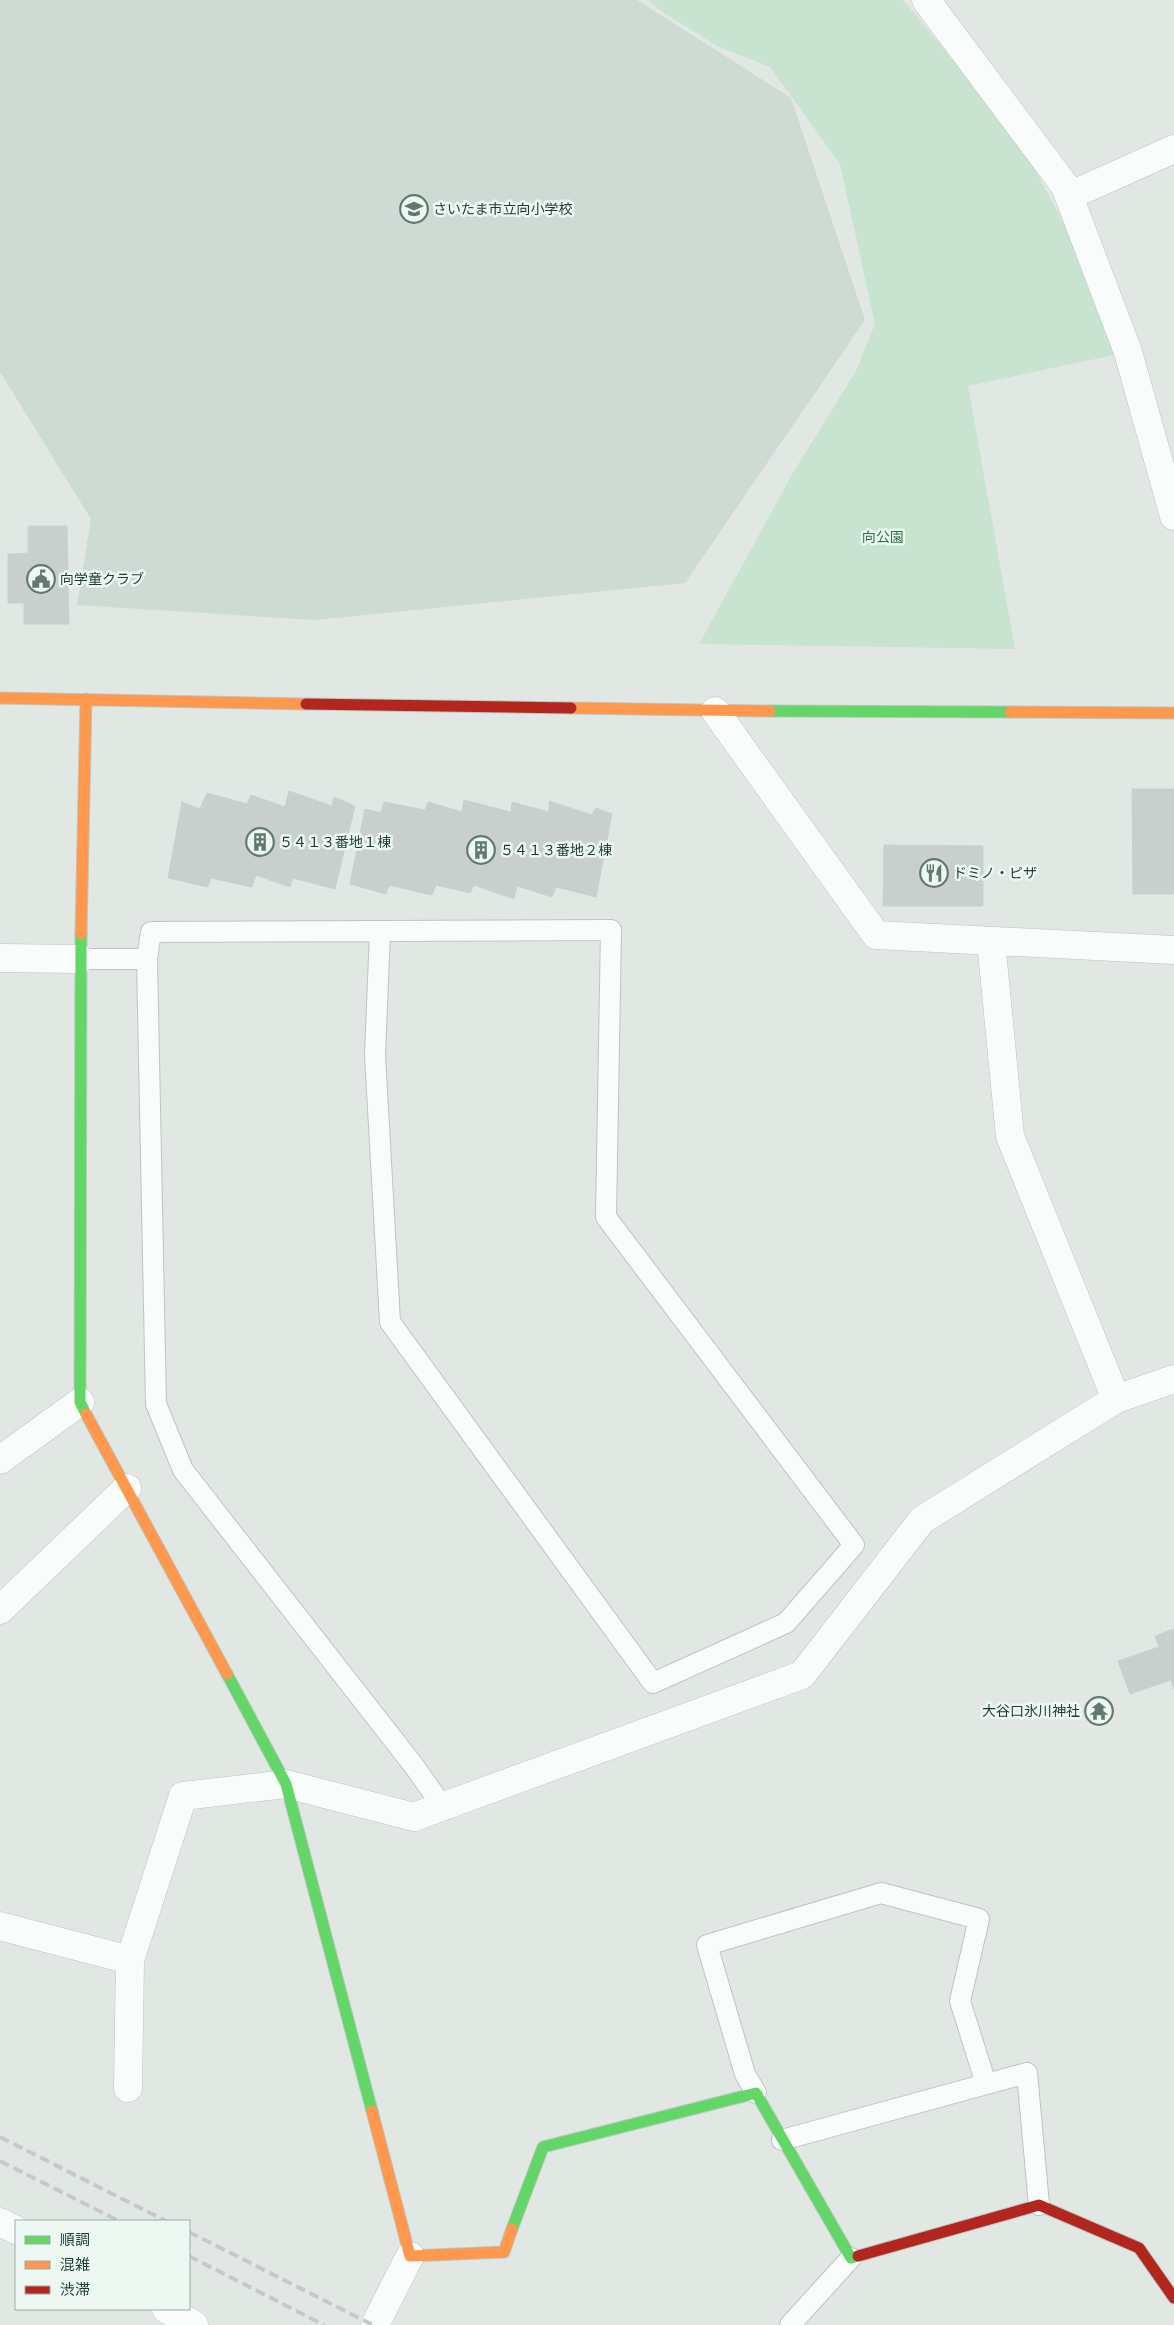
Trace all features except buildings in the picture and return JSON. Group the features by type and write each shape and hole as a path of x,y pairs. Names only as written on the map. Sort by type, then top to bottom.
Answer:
{"street":[{"path":"926,0 1065,186 1128,352 1174,516"},
{"path":"1069,196 1174,149"},
{"path":"0,698 715,711 1174,713"},
{"path":"86,699 80,959 80,1402 286,1784 410,2256 375,2325"},
{"path":"715,711 876,934 1174,950"},
{"path":"991,941 1010,1136 1116,1399"},
{"path":"0,958 80,959"},
{"path":"128,2088 130,1960 183,1796 286,1784 414,1817 802,1675 922,1520 1116,1399 1174,1379"},
{"path":"0,1460 80,1402"},
{"path":"0,1610 127,1488"},
{"path":"0,1926 130,1960"},
{"path":"410,2256 504,2252 543,2147 756,2094 851,2258 1039,2205 1139,2248 1174,2298"},
{"path":"0,2222 15,2230"},
{"path":"168,2310 194,2325"}],"lane":[{"path":"380,932 375,1056 390,1322 653,1684 786,1623 854,1544 606,1217 610,930 151,932 147,959 156,1404 183,1470 414,1766 443,1807"},
{"path":"80,959 147,959"},
{"path":"756,2094 745,2074 707,1945 881,1893 979,1920 960,2001 986,2084"},
{"path":"782,2140 1027,2073 1039,2205"},
{"path":"790,2325 851,2258"}],"shaded area":[{"name":"さいたま市立向小学校","path":"0,0 637,0 791,98 865,320 685,583 315,620 77,605 91,519 0,372"}],"green space":[{"name":"向公園","path":"649,0 903,0 1018,138 1085,263 1119,354 968,386 1015,649 699,644 794,471 856,371 875,324 840,164 770,67 717,46 658,9"}],"railway":[{"path":"0,2137 164,2220"},
{"path":"0,2161 117,2220"},
{"path":"190,2233 373,2325"},
{"path":"190,2257 324,2325"}],"traffic: fast":[{"path":"770,711 1010,712"},
{"path":"81,934 80,1402 86,1414"},
{"path":"227,1674 286,1784 372,2111"},
{"path":"512,2229 543,2147 756,2093 851,2258 858,2256"}],"traffic: slow":[{"path":"0,698 306,704"},
{"path":"81,934 86,699"},
{"path":"571,708 770,711"},
{"path":"1010,712 1174,713"},
{"path":"86,1414 227,1674"},
{"path":"372,2111 410,2256 504,2252 512,2229"}],"traffic: jam":[{"path":"306,704 571,708"},
{"path":"858,2256 1039,2205 1139,2248 1174,2298"}],"place":[{"name":"さいたま市立向小学校","path":"414,209"},
{"name":"向学童クラブ","path":"41,579"},
{"name":"５４１３番地１棟","path":"260,842"},
{"name":"５４１３番地２棟","path":"481,850"},
{"name":"ドミノ・ピザ","path":"934,873"},
{"name":"大谷口氷川神社","path":"1099,1711"}]}
